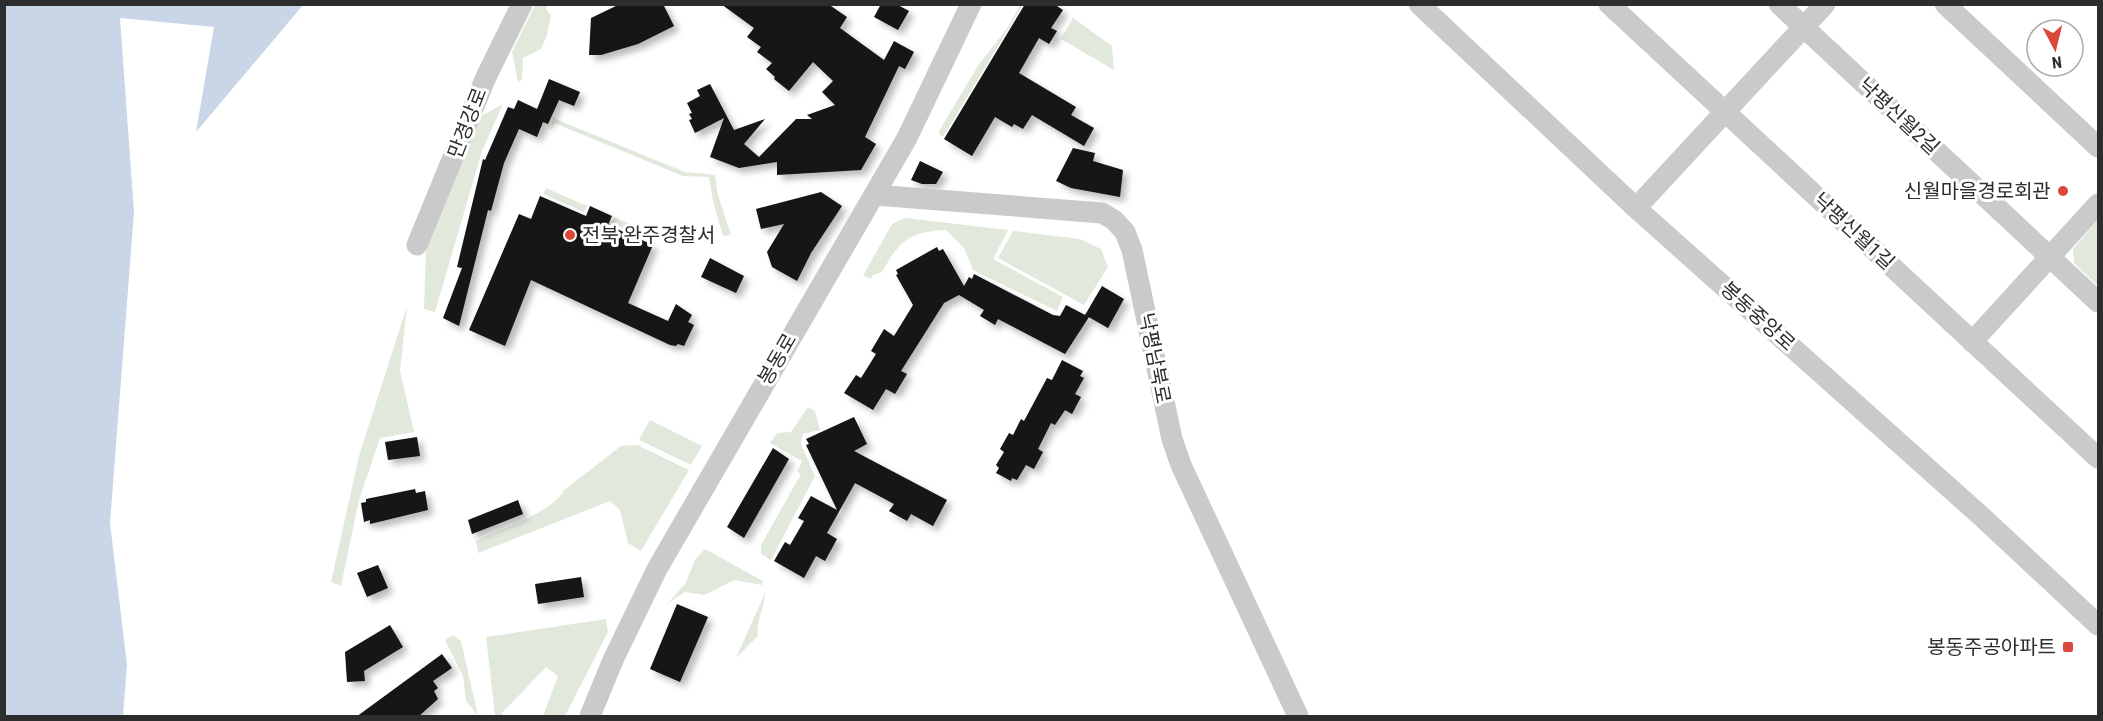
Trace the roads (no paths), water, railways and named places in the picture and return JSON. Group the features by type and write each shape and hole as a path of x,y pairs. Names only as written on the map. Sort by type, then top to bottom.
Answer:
{"street":[{"name":"만경강로","path":"417,245 486,77 522,4"},
{"name":"봉동로","path":"590,717 613,660 657,569 908,138 971,4"},
{"name":"봉동중앙로","path":"1419,4 1636,208 1981,516 2098,626"},
{"name":"낙평신월1길","path":"1609,4 2098,458"},
{"name":"낙평신월2길","path":"1779,4 2098,302"},
{"path":"1636,208 1825,4"},
{"path":"1944,4 2098,147"},
{"name":"낙평남북로","path":"874,195 1102,213 1114,220 1125,232 1139,281 1166,417 1178,456 1298,717"},
{"path":"1972,342 2098,204"}],"water":[{"path":"4,5 303,5 196,132 214,27 120,18 134,212 110,523 127,665 123,716 5,716"}],"place":[{"name":"신월마을경로회관","path":"2063,191"},
{"name":"전북 완주경찰서","path":"570,235"},
{"name":"봉동주공아파트","path":"2068,647"}]}
